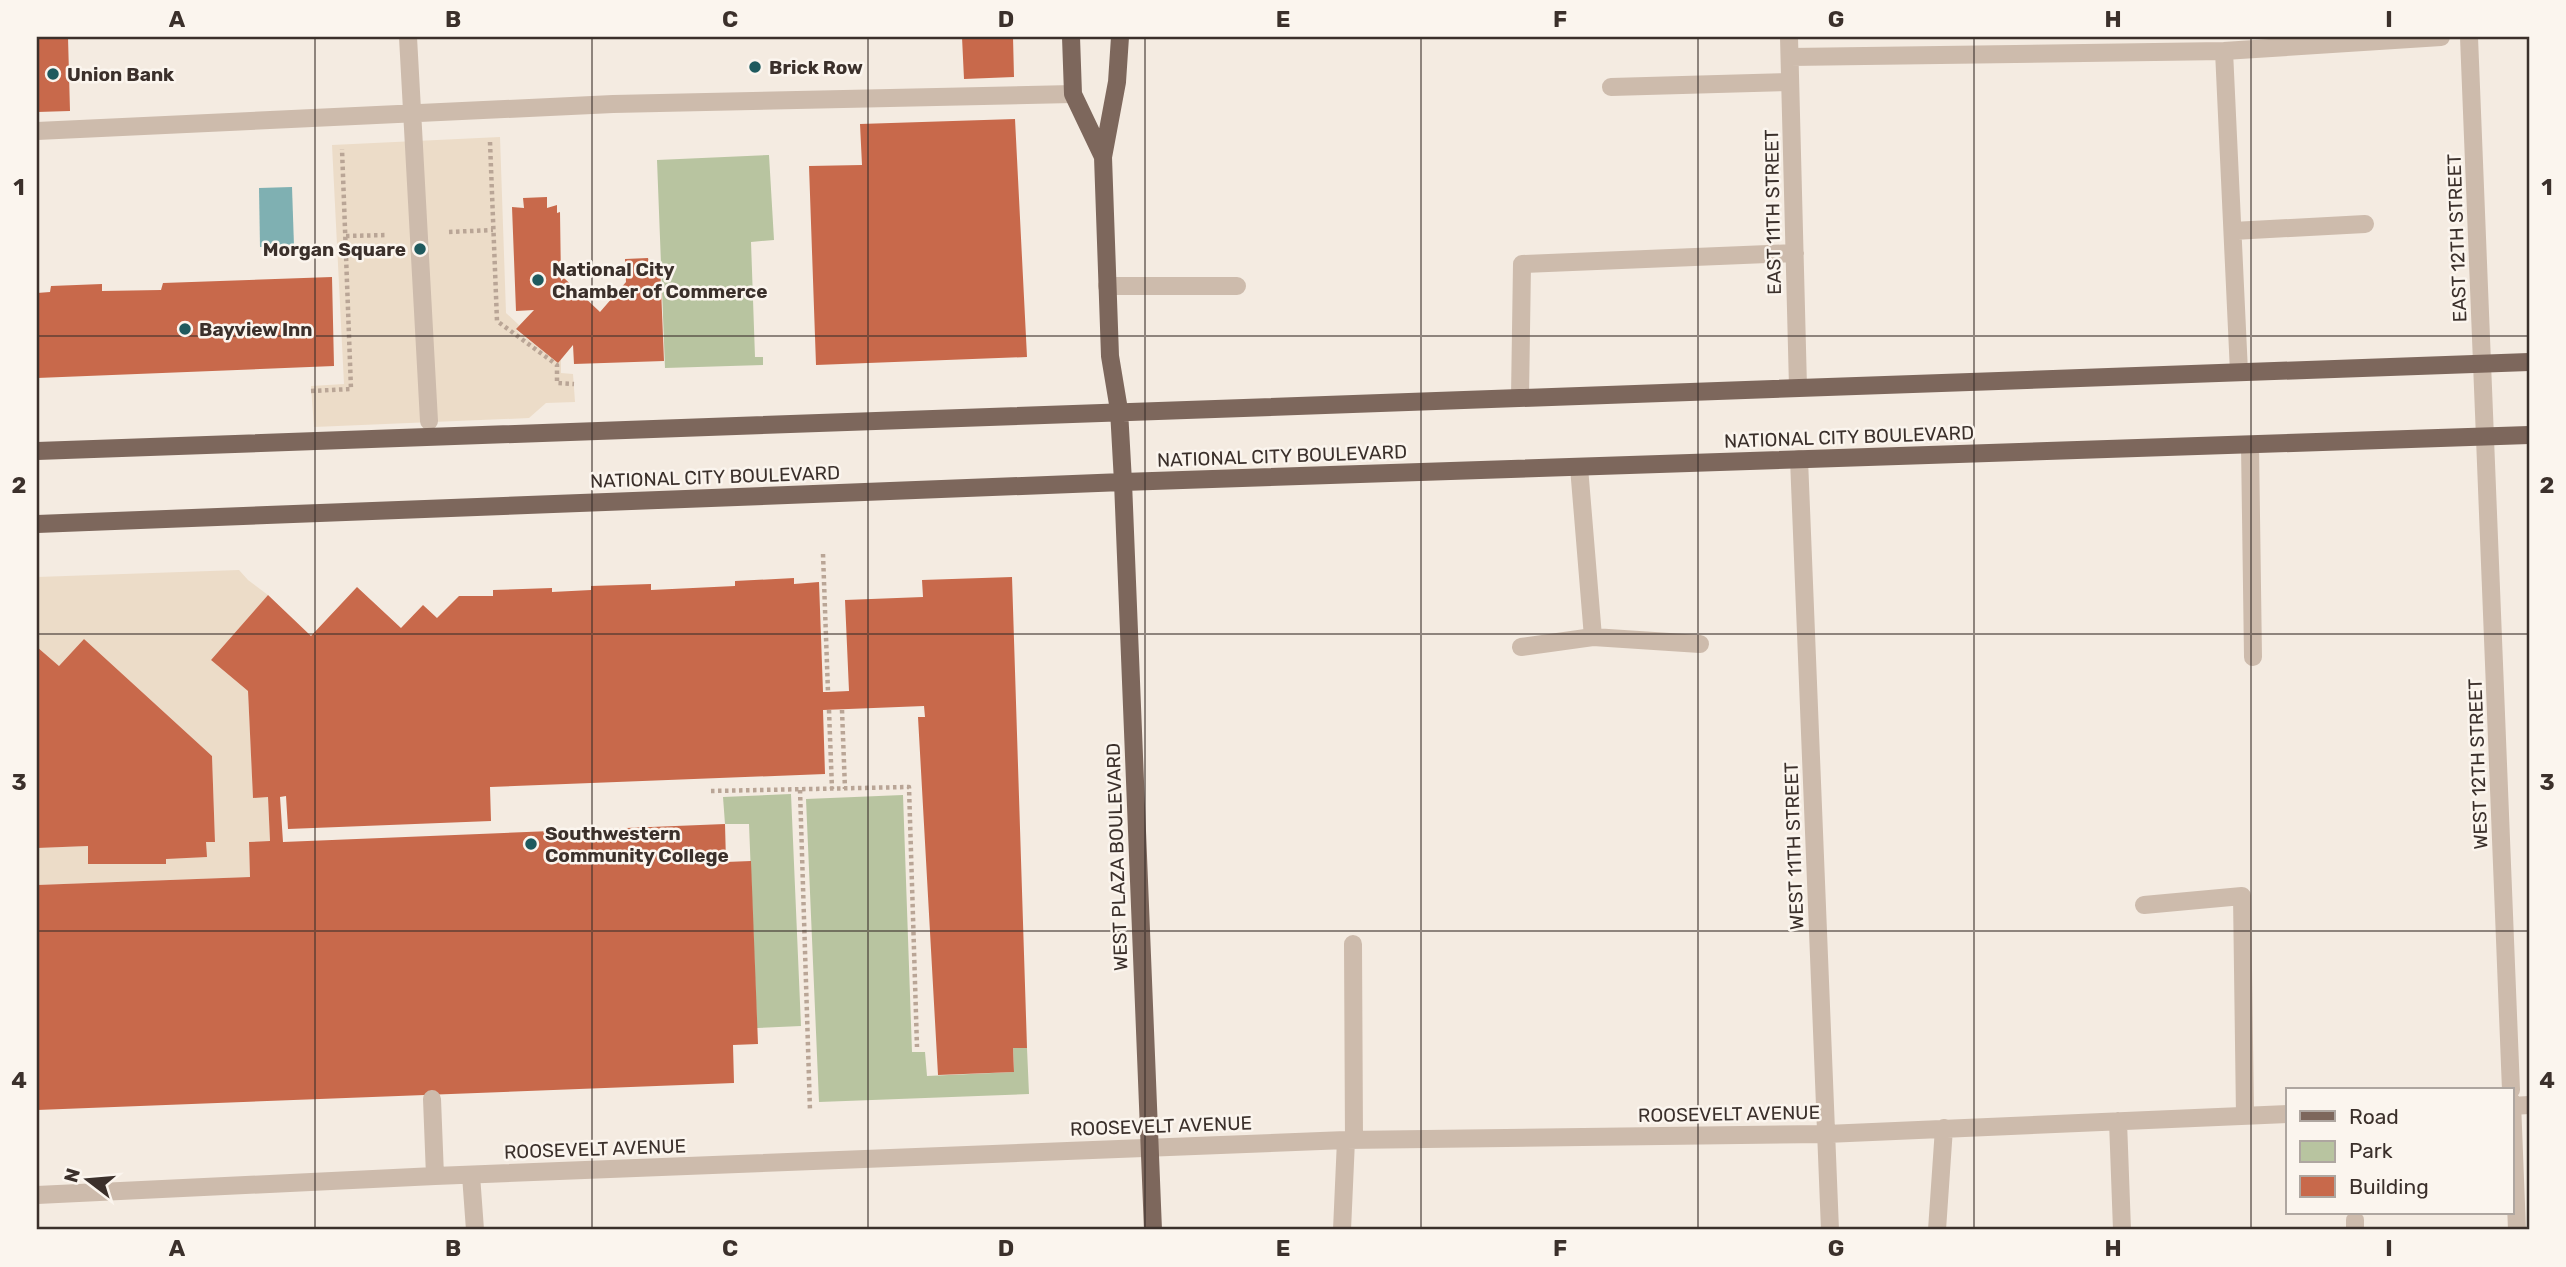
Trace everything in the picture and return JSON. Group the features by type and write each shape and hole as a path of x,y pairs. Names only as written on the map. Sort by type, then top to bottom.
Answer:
{"main road":[{"path":"1071,37 1073,94 1103,157"},
{"path":"1103,157 1117,82 1120,37"},
{"name":"WEST PLAZA BOULEVARD","path":"1103,157 1110,356 1119,410 1123,482 1153,1230"},
{"path":"37,451 1119,410 2529,362"},
{"name":"NATIONAL CITY BOULEVARD","path":"37,524 1123,482 2529,435"}],"street":[{"path":"408,37 429,421"},
{"name":"EAST 11TH STREET","path":"1789,37 1798,387"},
{"path":"1790,57 2224,51 2441,37"},
{"name":"EAST 12TH STREET","path":"2469,37 2486,437"},
{"path":"2224,51 2239,372"},
{"path":"1611,87 1790,82"},
{"path":"37,131 612,104 1073,94"},
{"path":"2233,231 2365,224"},
{"path":"1520,397 1522,264 1795,253"},
{"path":"1107,286 1237,286"},
{"name":"WEST 12TH STREET","path":"2486,437 2511,1088"},
{"path":"2242,445 2253,657"},
{"name":"WEST 11TH STREET","path":"1799,460 1830,1230"},
{"path":"1579,467 1593,637"},
{"path":"1521,647 1593,637 1700,644"},
{"path":"2144,905 2242,896 2245,1116"},
{"path":"1342,1230 1350,1140 1353,944"},
{"path":"432,1099 435,1176"},
{"name":"ROOSEVELT AVENUE","path":"37,1195 1150,1147 1350,1140 1826,1133 2286,1114"},
{"path":"2119,1121 2122,1230"},
{"path":"1937,1230 1944,1128"},
{"path":"2514,1155 2517,1230"},
{"path":"471,1175 475,1230"}],"path":[{"path":"490,138 497,321 557,365 557,383 574,384"},
{"path":"311,391 351,389 342,145"},
{"path":"823,554 828,692"},
{"path":"830,710 832,789"},
{"path":"842,710 845,789"},
{"path":"711,791 909,787 917,1047"},
{"path":"800,790 810,1111"}],"green space":[{"path":"769,155 774,240 751,242 755,357 763,357 763,365 665,368 657,160"},
{"path":"791,794 801,1026 757,1028 749,824 725,824 723,797"},
{"path":"903,795 912,1052 925,1052 927,1076 1014,1072 1013,1048 1027,1048 1029,1094 819,1102 806,799"}],"shaded area":[{"name":"Morgan Square","path":"500,137 506,313 519,325 516,330 557,362 561,359 561,373 573,374 575,402 546,403 529,418 314,427 311,386 344,384 332,145"},
{"path":"239,570 268,595 211,660 248,691 253,797 268,797 270,841 249,842 250,877 37,885 37,848 88,846 89,864 165,864 166,859 206,842 215,841 212,756 84,639 59,666 37,647 37,577"}],"water":[{"path":"292,187 294,246 260,247 259,188"}],"building":[{"name":"Union Bank","path":"37,37 68,37 70,111 37,112"},
{"path":"962,37 1013,37 1014,77 964,79"},
{"path":"1015,119 1027,357 816,365 809,166 862,165 860,124"},
{"name":"National City Chamber of Commerce","path":"547,197 547,208 557,205 557,213 560,212 561,281 564,278 600,312 626,282 625,259 648,258 649,264 660,264 664,361 574,364 573,345 558,363 516,329 534,310 516,311 512,207 524,208 523,198"},
{"name":"Bayview Inn","path":"332,277 334,366 37,378 37,293 50,292 51,286 102,284 102,291 161,290 163,283"},
{"name":"Southwestern Community College","path":"1012,577 1027,1048 1013,1048 1014,1072 938,1075 918,717 925,717 924,706 823,710 825,774 490,787 491,821 288,829 286,796 280,797 283,842 725,824 726,862 751,861 758,1044 733,1045 734,1083 37,1110 37,885 250,877 249,842 270,841 268,797 253,798 248,691 211,660 268,595 311,636 357,587 401,628 423,605 437,618 459,596 493,596 493,590 552,588 552,592 591,590 591,586 651,584 651,590 735,586 735,581 794,578 794,584 819,582 823,692 828,692 849,691 845,600 923,597 922,580"},
{"path":"84,639 212,756 215,842 206,842 207,857 166,859 166,864 88,864 88,846 37,848 37,647 59,666"}],"place":[{"name":"Brick Row","path":"755,67"},
{"name":"Union Bank","path":"53,74"},
{"name":"Morgan Square","path":"420,249"},
{"name":"National City Chamber of Commerce","path":"538,280"},
{"name":"Bayview Inn","path":"185,329"},
{"name":"Southwestern Community College","path":"531,844"}]}
